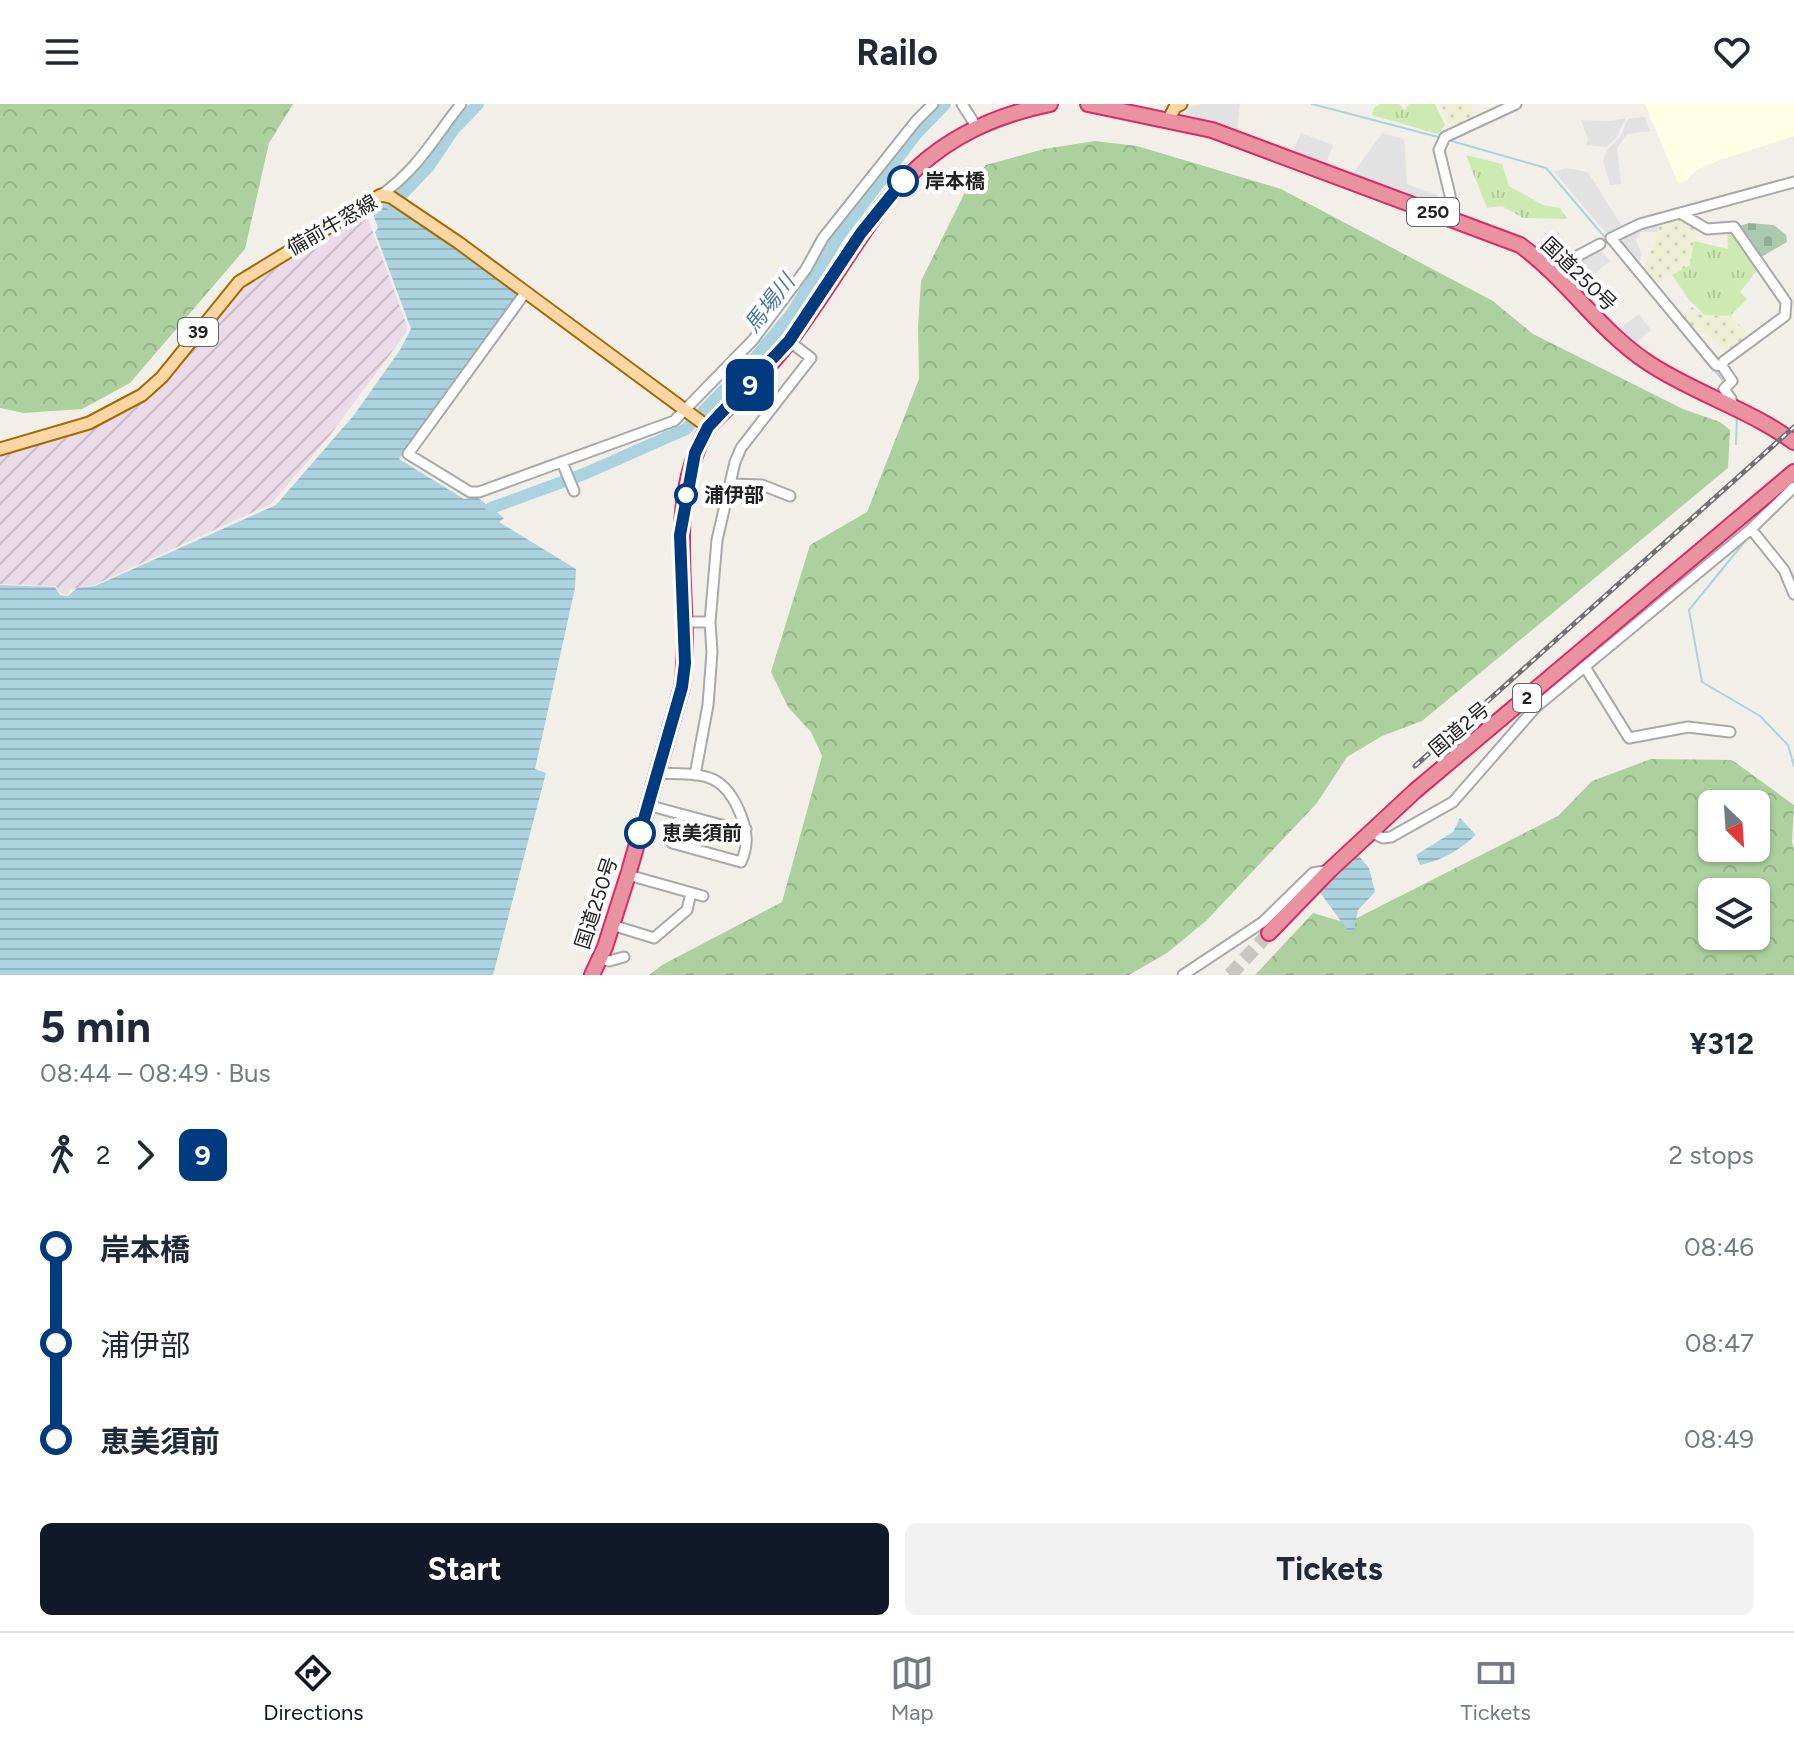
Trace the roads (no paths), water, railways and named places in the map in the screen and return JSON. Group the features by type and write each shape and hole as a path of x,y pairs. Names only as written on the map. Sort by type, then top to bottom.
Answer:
{"highway":[{"name":"国道250号","path":"592,975 628,875 682,687 685,663 680,535 690,467 706,426 789,341 861,233 897,188 936,151 976,126 1050,104"},
{"name":"国道250号","path":"1088,104 1212,130 1520,245 1551,270 1609,331 1646,362 1794,442"},
{"name":"国道2号","path":"1269,933 1370,832 1794,472"}],"main road":[{"path":"1169,119 1175,107 1181,104"},
{"name":"備前牛窓線","path":"0,449 89,423 142,395 162,377 239,282 384,195 459,243 706,426"}],"street":[{"path":"384,195 425,156 461,104"},
{"path":"525,293 408,454 470,492 479,492 674,421 686,411 753,340 806,269 823,238 933,104"},
{"path":"1452,219 1450,195 1439,150 1444,139 1516,104"},
{"path":"963,105 976,126"},
{"path":"1733,407 1727,386 1732,381 1722,366 1716,365 1611,238 1629,228 1720,200 1794,182"},
{"path":"1680,213 1707,229 1734,227 1786,302 1785,316 1724,361 1722,366"},
{"path":"1551,270 1600,244"},
{"path":"695,775 708,705 712,652 710,622 717,540 741,448 811,358 789,341"},
{"path":"562,463 574,491"},
{"path":"731,484 762,485 790,496"},
{"path":"1370,832 1383,838 1391,837 1447,807 1536,707 1751,529 1794,487"},
{"path":"1751,529 1784,570 1794,594"},
{"path":"684,622 710,622"},
{"path":"1585,667 1629,738 1688,727 1730,732"},
{"path":"657,773 695,775 716,780 732,793 746,829 747,842 741,862 672,843 680,815"},
{"path":"647,805 746,829"},
{"path":"1183,975 1263,922 1313,873 1330,870"},
{"path":"628,875 703,896"},
{"path":"612,925 654,938 687,910 691,893"},
{"path":"599,959 609,961 624,957"}],"water":[{"path":"385,201 521,294 399,459 464,499 477,497 504,518 499,522 576,569 575,588 535,769 546,773 493,975 0,975 0,585 55,587 60,595 68,596 77,588 95,586 276,505 354,415 400,350 411,329 375,232 378,228 373,214"},
{"path":"1460,818 1476,835 1450,854 1420,865 1416,855 1453,832"},
{"path":"1358,855 1369,868 1375,892 1358,910 1354,930 1348,931 1319,891"}],"waterway":[{"path":"392,205 429,166 454,129 478,104"},
{"name":"馬場川","path":"491,508 584,474 686,429 755,358 792,313 839,236 917,133 945,104"},
{"path":"1312,104 1442,138"},
{"path":"1448,140 1546,168 1608,241"},
{"path":"1686,335 1725,383"},
{"path":"1729,388 1737,402"},
{"path":"1736,444 1737,417"},
{"path":"1746,540 1689,610 1702,682 1760,716 1788,745 1794,766"}],"tunnel":[{"path":"1230,975 1269,933"}],"railway":[{"path":"1415,766 1794,427"}],"place":[{"name":"岸本橋","path":"903,181"},
{"name":"浦伊部","path":"686,495"},
{"name":"恵美須前","path":"640,833"}]}
